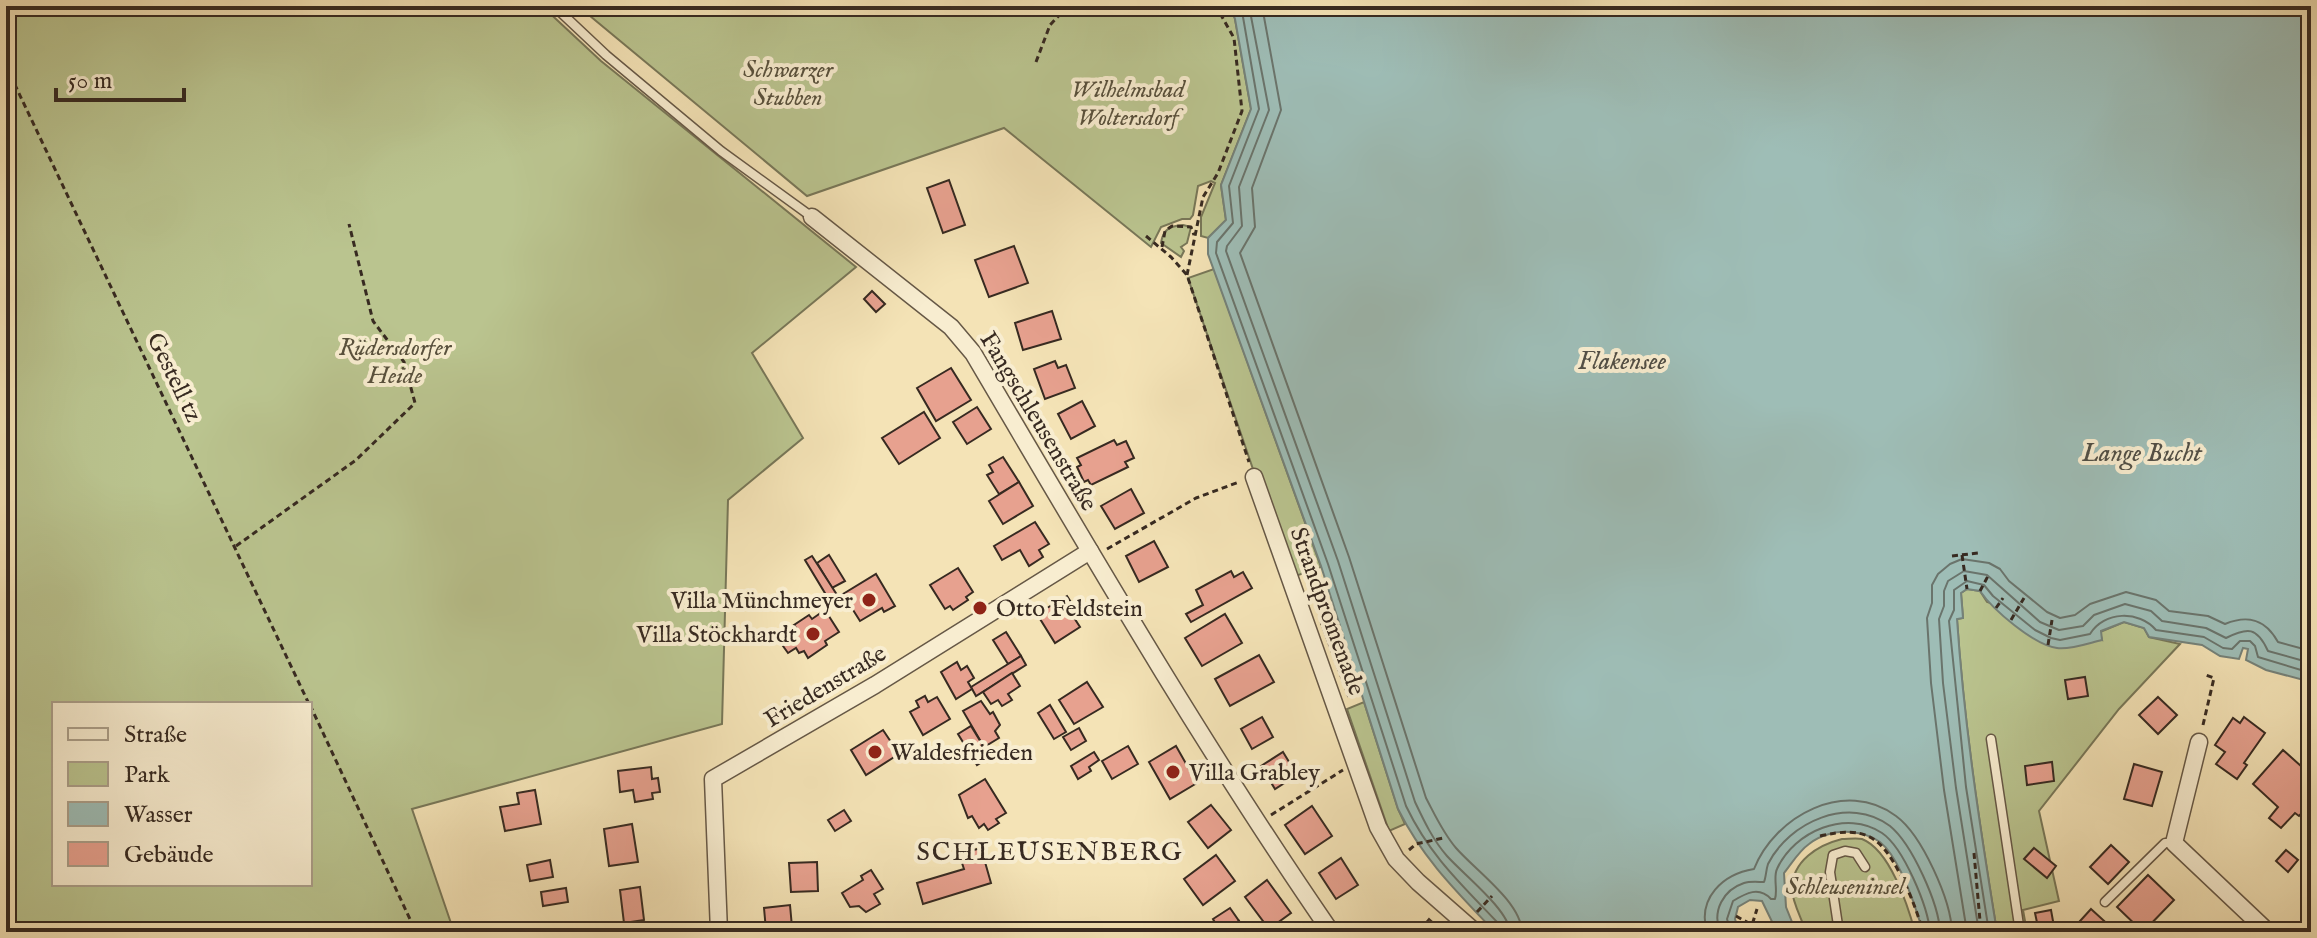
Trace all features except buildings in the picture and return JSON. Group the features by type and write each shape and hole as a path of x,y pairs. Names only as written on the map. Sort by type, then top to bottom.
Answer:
{"street":[{"name":"Fangschleusenstraße","path":"812,217 951,327 973,353 1256,824 1331,932"},
{"name":"Strandpromenade","path":"1254,477 1378,827 1396,859 1471,928"},
{"name":"Friedenstraße","path":"719,932 713,779 1092,554"},
{"path":"2199,742 2174,843 2268,932"}],"lane":[{"name":"Fangschleusenstraße","path":"554,6 606,55 721,151 812,217"},
{"path":"1991,739 2020,932"},
{"path":"2105,902 2165,843 2174,843"},
{"path":"1839,932 1830,872 1833,855 1845,851 1856,853 1865,867"}],"path":[{"path":"1036,62 1050,25 1068,6"},
{"path":"1187,275 1203,197 1218,173 1242,111 1234,38 1216,6"},
{"name":"Gestell tz","path":"6,66 309,702"},
{"path":"236,546 356,460 415,403 404,362 373,321 349,224"},
{"path":"1162,249 1165,231 1172,226 1191,227 1194,235"},
{"path":"1092,554 1196,498 1254,477 1187,275 1146,236"},
{"path":"1952,556 1978,553"},
{"path":"1962,555 1967,589"},
{"path":"1980,591 1988,576"},
{"path":"1996,608 2003,598"},
{"path":"2011,620 2024,598"},
{"path":"2048,645 2052,620"},
{"path":"2199,742 2214,678 2203,674"},
{"name":"Gestell tz","path":"312,709 416,932"},
{"path":"1256,824 1339,771 1358,765"},
{"path":"1820,836 1841,831 1864,833 1878,840 1887,850 1914,899 1923,932"},
{"path":"1416,844 1443,838"},
{"path":"1974,853 1981,932"},
{"path":"1471,928 1492,896"},
{"path":"1752,925 1757,909"},
{"path":"1736,916 1752,925 1755,932"}],"green space":[{"name":"Rüdersdorfer Heide","path":"6,6 542,6 601,61 856,267 752,353 803,438 728,500 722,724 412,809 454,932 6,932"},
{"path":"578,6 1230,6 1251,109 1221,185 1226,220 1208,238 1201,236 1201,217 1215,183 1211,181 1198,186 1190,219 1161,227 1151,247 1004,128 807,196"},
{"path":"1183,225 1191,227 1187,243 1181,247 1184,251 1181,257 1161,243 1168,229"},
{"path":"1214,269 1321,567 1290,578 1188,278"},
{"path":"1967,589 1980,591 1987,602 2102,640 2100,632 2124,622 2144,628 2149,637 2180,644 2119,709 2039,811 2059,901 2023,910 2027,932 1997,932 1973,776 1960,658 1957,619 1963,618 1961,593"},
{"path":"1364,702 1405,824 1389,831 1347,709"},
{"name":"Schleuseninsel","path":"1842,839 1862,839 1881,855 1896,880 1915,932 1806,932 1792,894 1796,870 1816,850"}],"water":[{"name":"Flakensee","path":"1230,6 2311,6 2311,682 2266,670 2246,660 2248,649 2243,648 2239,659 2220,656 2202,645 2149,637 2144,628 2124,622 2101,631 2102,640 2057,648 2015,626 1980,591 1967,589 1961,593 1963,618 1957,619 1960,658 1973,776 1997,932 1923,932 1906,884 1887,849 1869,836 1845,832 1828,834 1813,841 1784,873 1786,907 1796,932 1777,932 1762,901 1750,900 1738,907 1735,919 1739,932 1495,932 1430,859 1398,809 1321,566 1208,254 1208,238 1226,220 1221,185 1251,109"}],"place":[{"name":"Villa Münchmeyer","path":"869,600"},
{"name":"Otto Feldstein","path":"980,608"},
{"name":"Villa Stöckhardt","path":"813,634"},
{"name":"Waldesfrieden","path":"875,752"},
{"name":"Villa Grabley","path":"1173,772"}],"district":[{"name":"SCHLEUSENBERG","path":"1050,851"}],"park label":[{"name":"Schwarzer Stubben","path":"788,83"},
{"name":"Wilhelmsbad Woltersdorf","path":"1128,103"}],"water label":[{"name":"Lange Bucht","path":"2142,452"}]}
